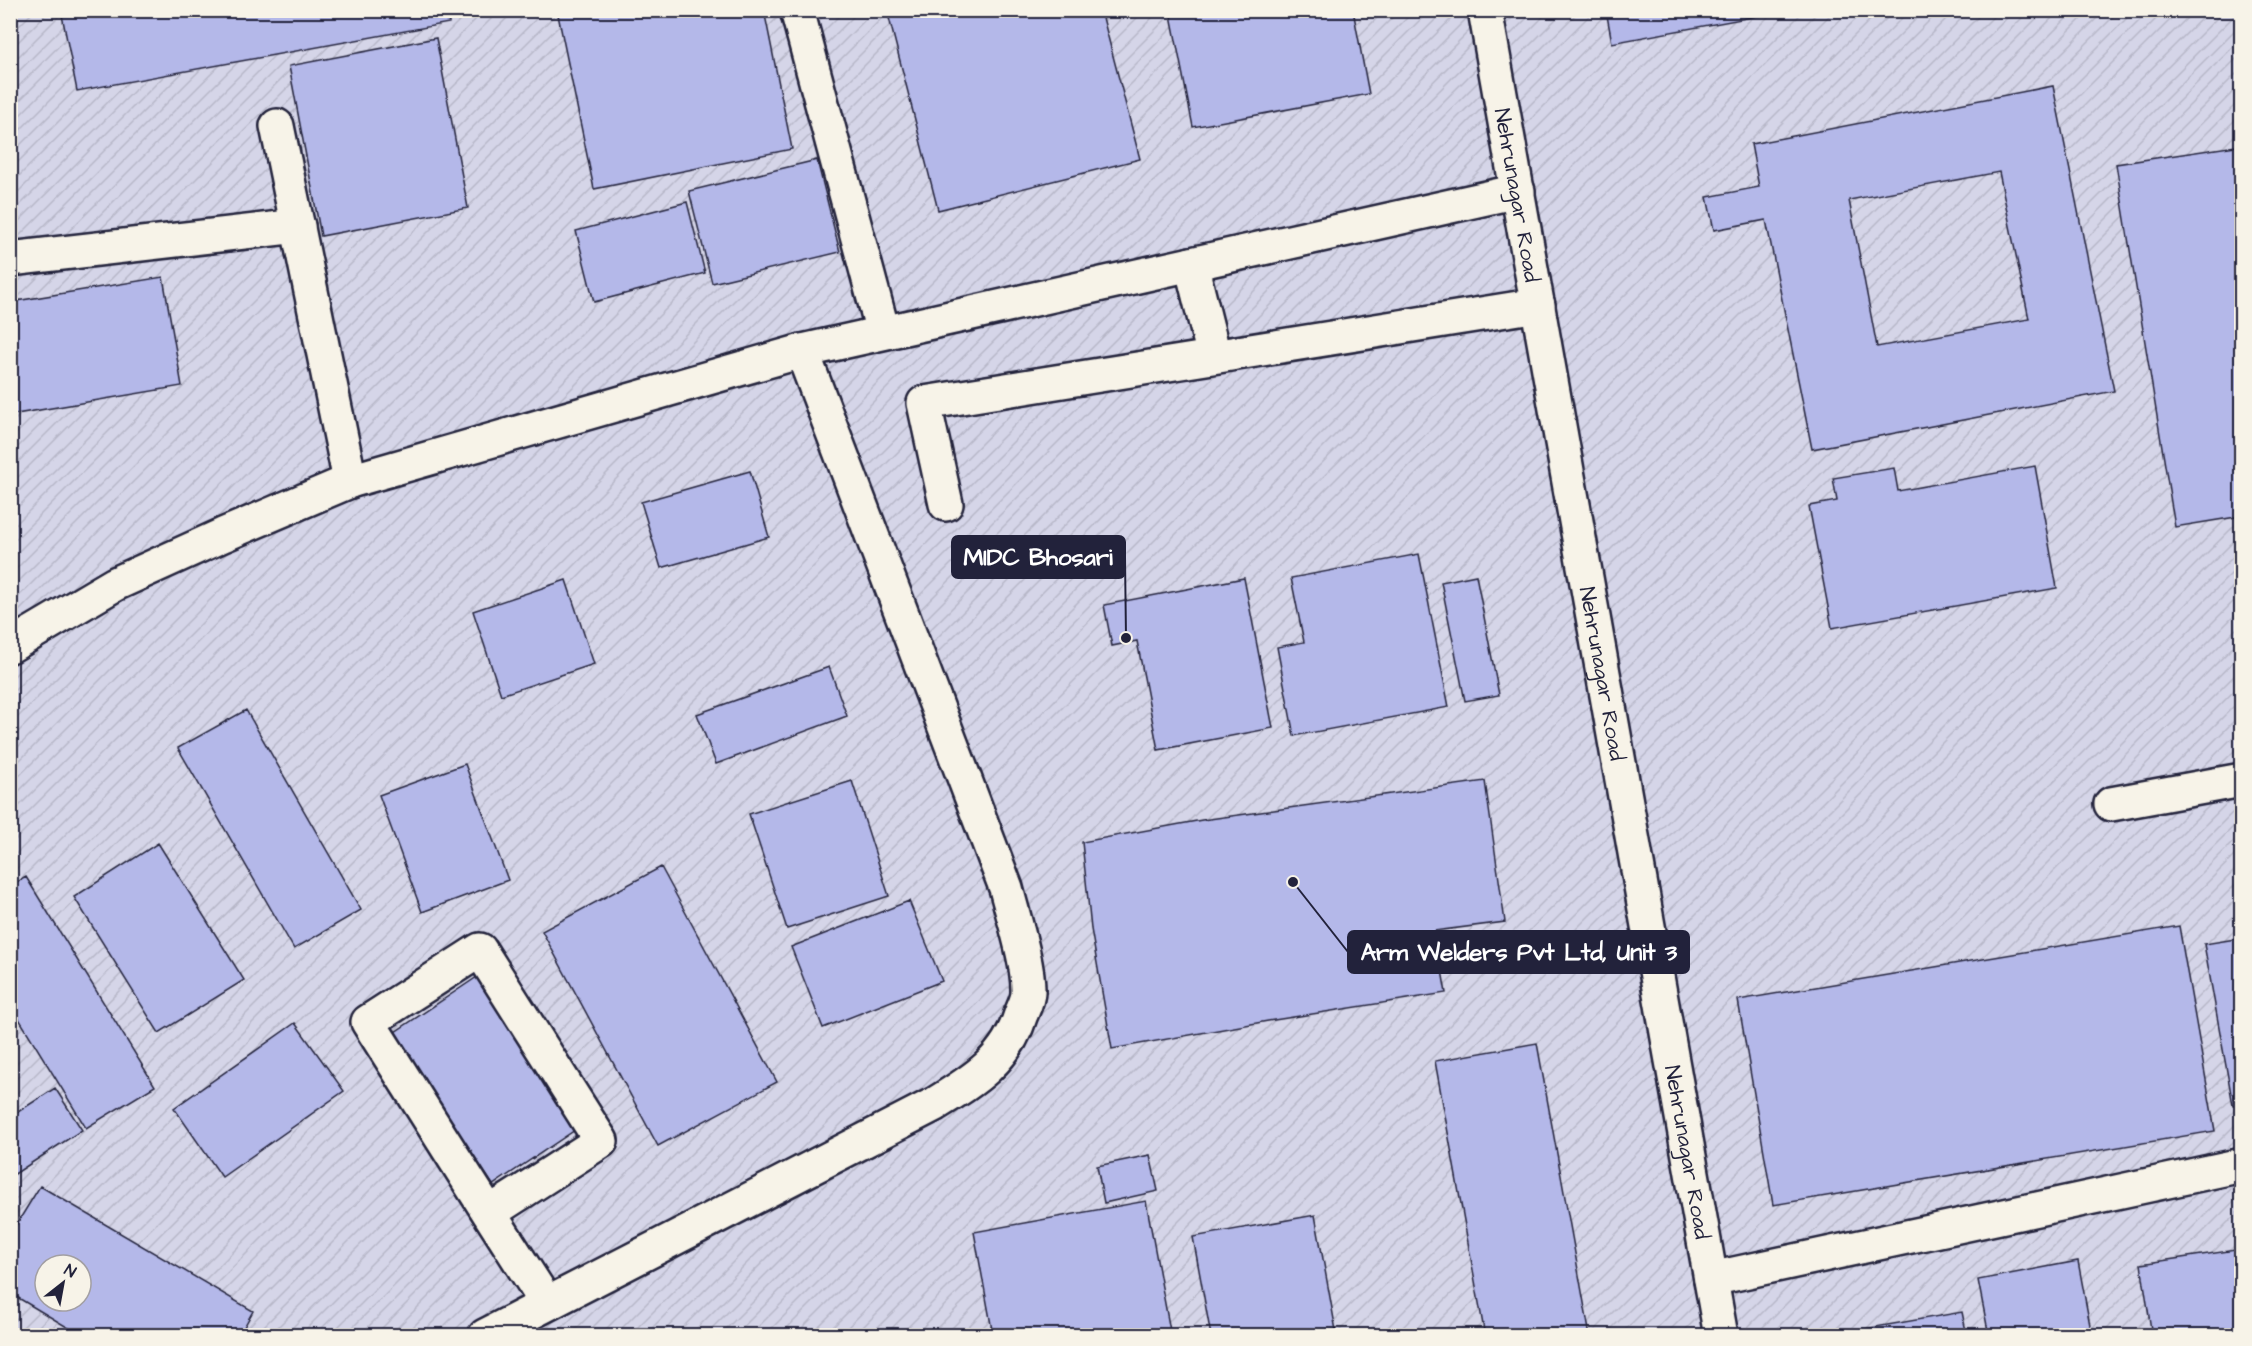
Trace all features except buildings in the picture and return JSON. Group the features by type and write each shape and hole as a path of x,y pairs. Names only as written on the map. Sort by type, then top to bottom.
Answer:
{"street":[{"path":"796,10 883,332"},
{"name":"Nehrunagar Road","path":"1485,10 1721,1335"},
{"path":"277,126 350,481"},
{"path":"10,646 115,584 350,481 802,351 1518,191"},
{"path":"10,259 298,226"},
{"path":"1191,264 1214,356"},
{"path":"946,504 924,403 1538,305"},
{"path":"494,1333 546,1302 935,1104 972,1081 996,1061 1012,1036 1017,1028 1028,993 1025,967 1006,888 802,351"},
{"path":"2111,804 2241,780"},
{"path":"489,1213 601,1141 480,950 368,1022 489,1213 546,1302"},
{"path":"1711,1279 2241,1165"}],"shaded area":[{"path":"10,11 2241,11 2241,1335 11,1335"}],"place":[{"name":"MIDC Bhosari","path":"1126,638"},
{"name":"Arm Welders Pvt Ltd, Unit 3","path":"1293,882"}]}
